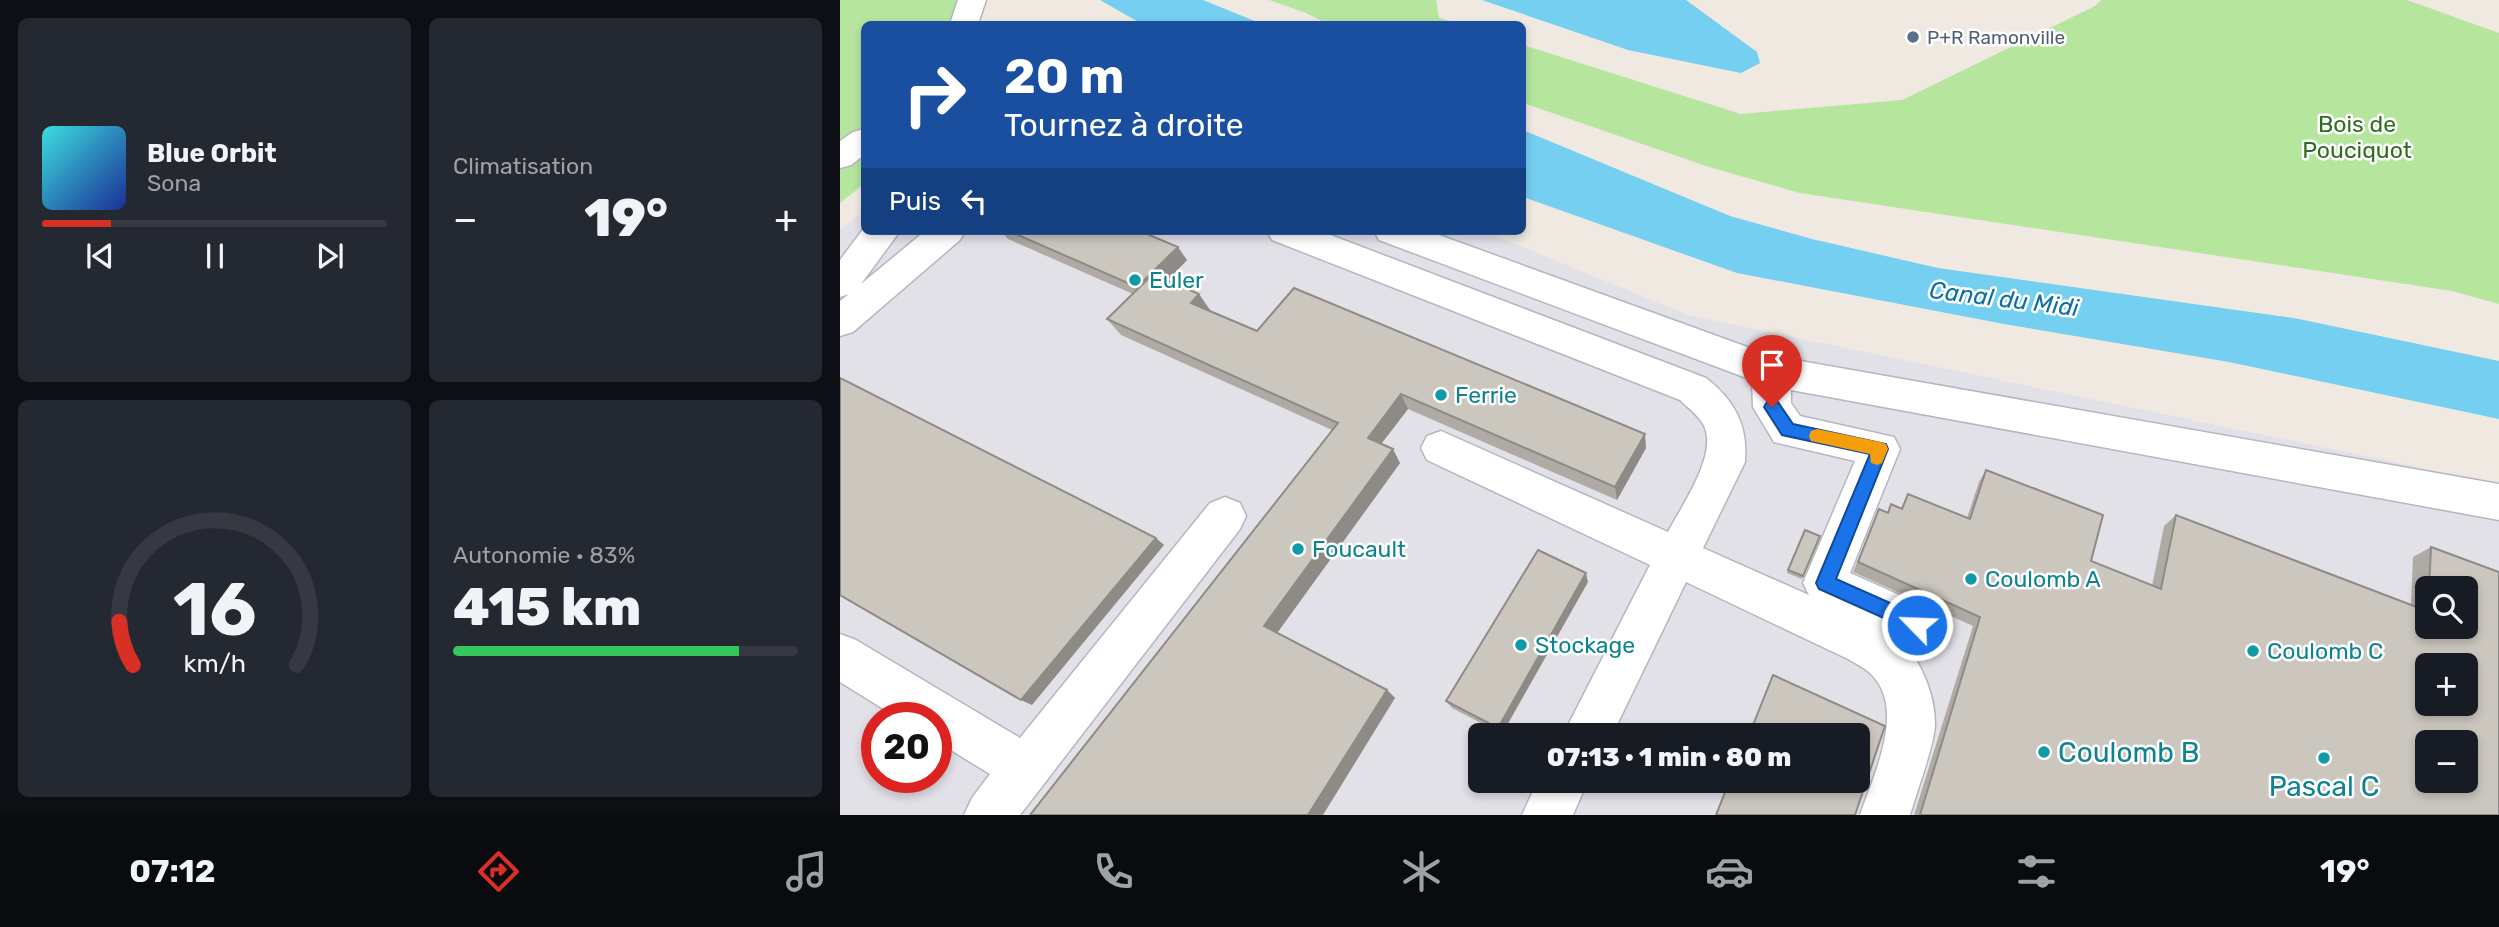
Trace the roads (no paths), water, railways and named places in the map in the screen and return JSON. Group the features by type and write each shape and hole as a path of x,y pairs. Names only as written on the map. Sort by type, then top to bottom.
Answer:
{"street":[{"path":"965,21 972,0"},
{"path":"840,157 861,142"},
{"path":"840,283 854,268 866,247 879,235"},
{"path":"840,322 943,235"},
{"path":"1294,235 1693,389 1715,408 1729,436 1725,461 1593,723"},
{"path":"1402,235 1771,371 2499,502"},
{"path":"1771,371 1772,407 1788,430 1880,449 1825,583 1917,625"},
{"path":"1441,448 1864,643 1888,659 1908,690 1912,726 1885,815"},
{"path":"989,815 1225,516"},
{"path":"840,656 1026,769"},
{"path":"1547,815 1558,793"}],"water":[{"path":"1100,0 1203,0 1255,21 1137,21"},
{"path":"1482,0 1686,0 1757,52 1760,63 1741,73 1628,50"},
{"name":"Canal du Midi","path":"1526,131 1730,216 1812,239 1938,268 2294,318 2499,361 2499,419 2229,362 2004,324 1737,273 1526,198"}],"place":[{"name":"P+R Ramonville","path":"1913,37"},
{"name":"Euler","path":"1135,280"},
{"name":"Ferrie","path":"1441,395"},
{"name":"Foucault","path":"1298,549"},
{"name":"Coulomb A","path":"1971,579"},
{"name":"Stockage","path":"1521,645"},
{"name":"Coulomb C","path":"2253,651"},
{"name":"Coulomb B","path":"2044,752"},
{"name":"Pascal C","path":"2324,758"}],"park label":[{"name":"Bois de Pouciquot","path":"2357,137"}]}
